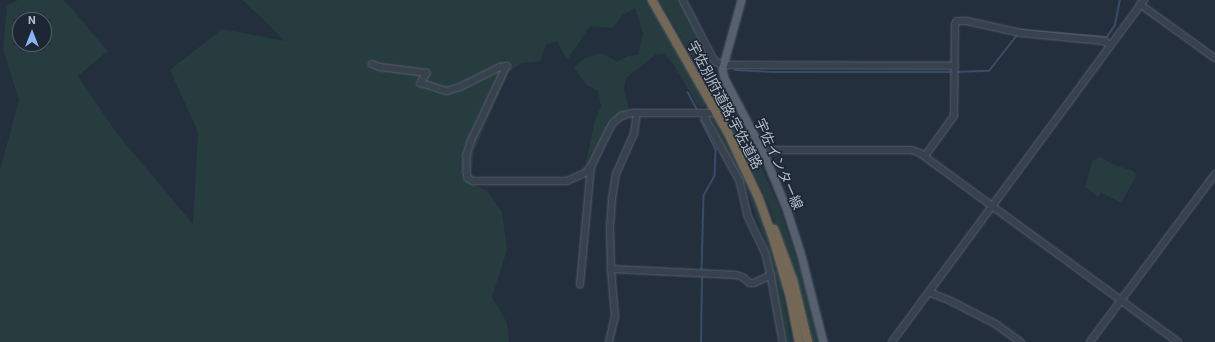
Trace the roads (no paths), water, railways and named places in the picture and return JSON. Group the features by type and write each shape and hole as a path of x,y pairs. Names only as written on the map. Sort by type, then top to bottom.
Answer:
{"highway":[{"name":"宇佐別府道路;宇佐道路","path":"652,0 728,133 759,200 773,238 790,296 799,342"},
{"path":"744,168 754,183 780,243 793,280 808,342"}],"main road":[{"name":"宇佐インター線","path":"741,0 722,69 724,78 763,152 786,208 801,255 823,342"}],"street":[{"path":"683,0 715,61 723,65 955,66"},
{"path":"892,342 1142,2 1215,58"},
{"path":"925,156 954,116 955,25 959,21 1021,33 1104,41 1111,45"},
{"path":"372,64 387,68 427,73 421,83 447,92 500,67 507,66 471,142 466,163 468,178 473,181 561,182 579,176 591,167"},
{"path":"728,103 735,99"},
{"path":"609,342 615,317 611,269 610,228 614,184 620,165 634,134 637,113"},
{"path":"580,285 591,167 613,123 627,114 708,113 706,119 740,181 748,216 766,254 783,342"},
{"path":"763,152 770,150 912,150 925,156 1178,342"},
{"path":"1090,342 1215,174"},
{"path":"611,269 736,275 743,277 750,283 754,284 771,275"},
{"path":"929,292 951,301 996,324 1020,342"}],"waterway":[{"path":"1022,30 1107,37 1115,25 1120,0"},
{"path":"956,72 989,71 1018,34"},
{"path":"735,70 773,72 953,72"},
{"path":"688,92 697,109"},
{"path":"701,120 716,149 715,176 704,196 702,270"},
{"path":"701,342 702,276"}],"tunnel":[{"path":"712,112 728,103"}]}
